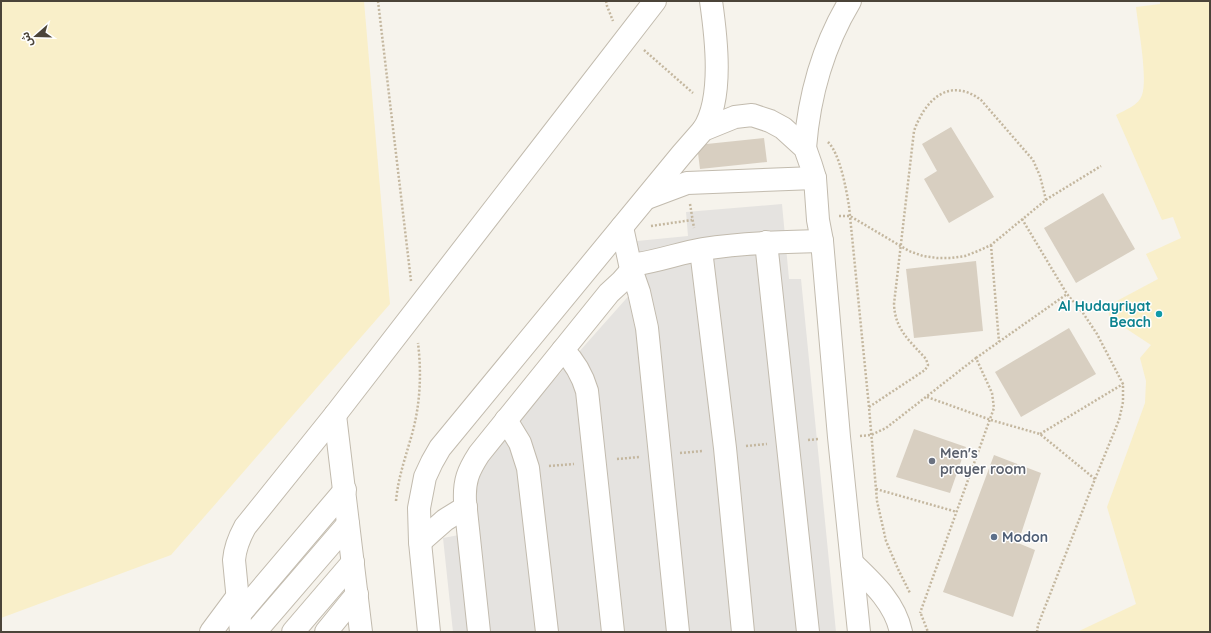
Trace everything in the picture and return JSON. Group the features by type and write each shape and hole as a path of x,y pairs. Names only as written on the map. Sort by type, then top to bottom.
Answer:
{"street":[{"path":"239,615 234,560 235,548 245,527 335,415 655,1"},
{"path":"429,632 420,542 419,508 425,477 440,448 707,124 714,101 715,90 715,25 711,1"},
{"path":"850,1 843,12 826,50 814,89 807,123 805,148 815,178 859,632"},
{"path":"703,130 735,117 752,115 783,128 805,148"},
{"path":"646,198 687,183 815,178"},
{"path":"622,227 631,269 639,292 647,328 678,632"},
{"path":"479,632 464,490 468,472 479,454 608,293 622,281 637,264 702,250 766,242 822,241"},
{"path":"766,242 808,632"},
{"path":"702,250 725,448 743,632"},
{"path":"563,350 578,368 584,379 587,390 613,632"},
{"path":"335,415 345,490 360,631"},
{"path":"506,420 520,443 528,468 547,632"},
{"path":"211,632 239,615 345,490"},
{"path":"420,542 445,520 466,507"},
{"path":"255,632 348,524"},
{"path":"293,632 353,562"},
{"path":"852,563 886,599 894,612 901,632"},
{"path":"326,632 356,594"}],"path":[{"path":"628,37 692,92 699,97 714,101"},
{"path":"870,407 925,370 928,365 926,359 901,331 894,314 914,131 924,110 938,95 947,91 965,91 974,94 981,100 1033,160 1040,176 1046,200"},
{"path":"807,123 830,144 837,159 846,190 870,407 876,489 882,527 886,541 898,569 911,594"},
{"path":"818,220 826,217 850,216 909,251 922,256 951,258 965,256 991,245 1046,200 1102,166"},
{"path":"1022,219 1066,294 1083,313 1097,334 1123,384 1123,402 1119,420 1094,479 1038,624 1037,632"},
{"path":"644,227 692,220"},
{"path":"991,245 999,342"},
{"path":"976,358 1066,294"},
{"path":"1040,434 1123,384"},
{"path":"927,397 991,420 1040,434 1094,479"},
{"path":"876,489 957,512"},
{"path":"917,607 928,632"}],"sand":[{"path":"1,1 364,1 390,304 171,555 1,618"},
{"name":"Al Hudayriyat Beach","path":"1160,1 1210,1 1210,632 1077,632 1136,604 1107,507 1145,403 1146,381 1140,358 1151,345 1110,318 1108,310 1113,303 1158,279 1146,254 1181,238 1173,217 1162,220 1116,115 1138,102 1144,87 1142,52 1136,7 1160,4"}],"shaded area":[{"path":"782,204 789,279 801,279 836,632 453,632 443,538 475,532 471,499 483,460 641,282 637,241 688,236 686,212"}],"building":[{"path":"951,127 994,197 949,223 924,179 937,171 922,144"},
{"path":"764,138 767,162 700,169 697,145"},
{"path":"1103,193 1135,249 1076,283 1044,228"},
{"path":"976,261 983,331 914,338 906,269"},
{"path":"1069,328 1096,374 1021,417 995,372"},
{"path":"914,429 966,447 950,493 896,477"},
{"path":"994,455 1041,473 1018,543 1035,550 1013,617 943,592"}],"place":[{"name":"Al Hudayriyat Beach","path":"1159,314"},
{"name":"Men's prayer room","path":"932,461"},
{"name":"Modon","path":"994,537"}]}
